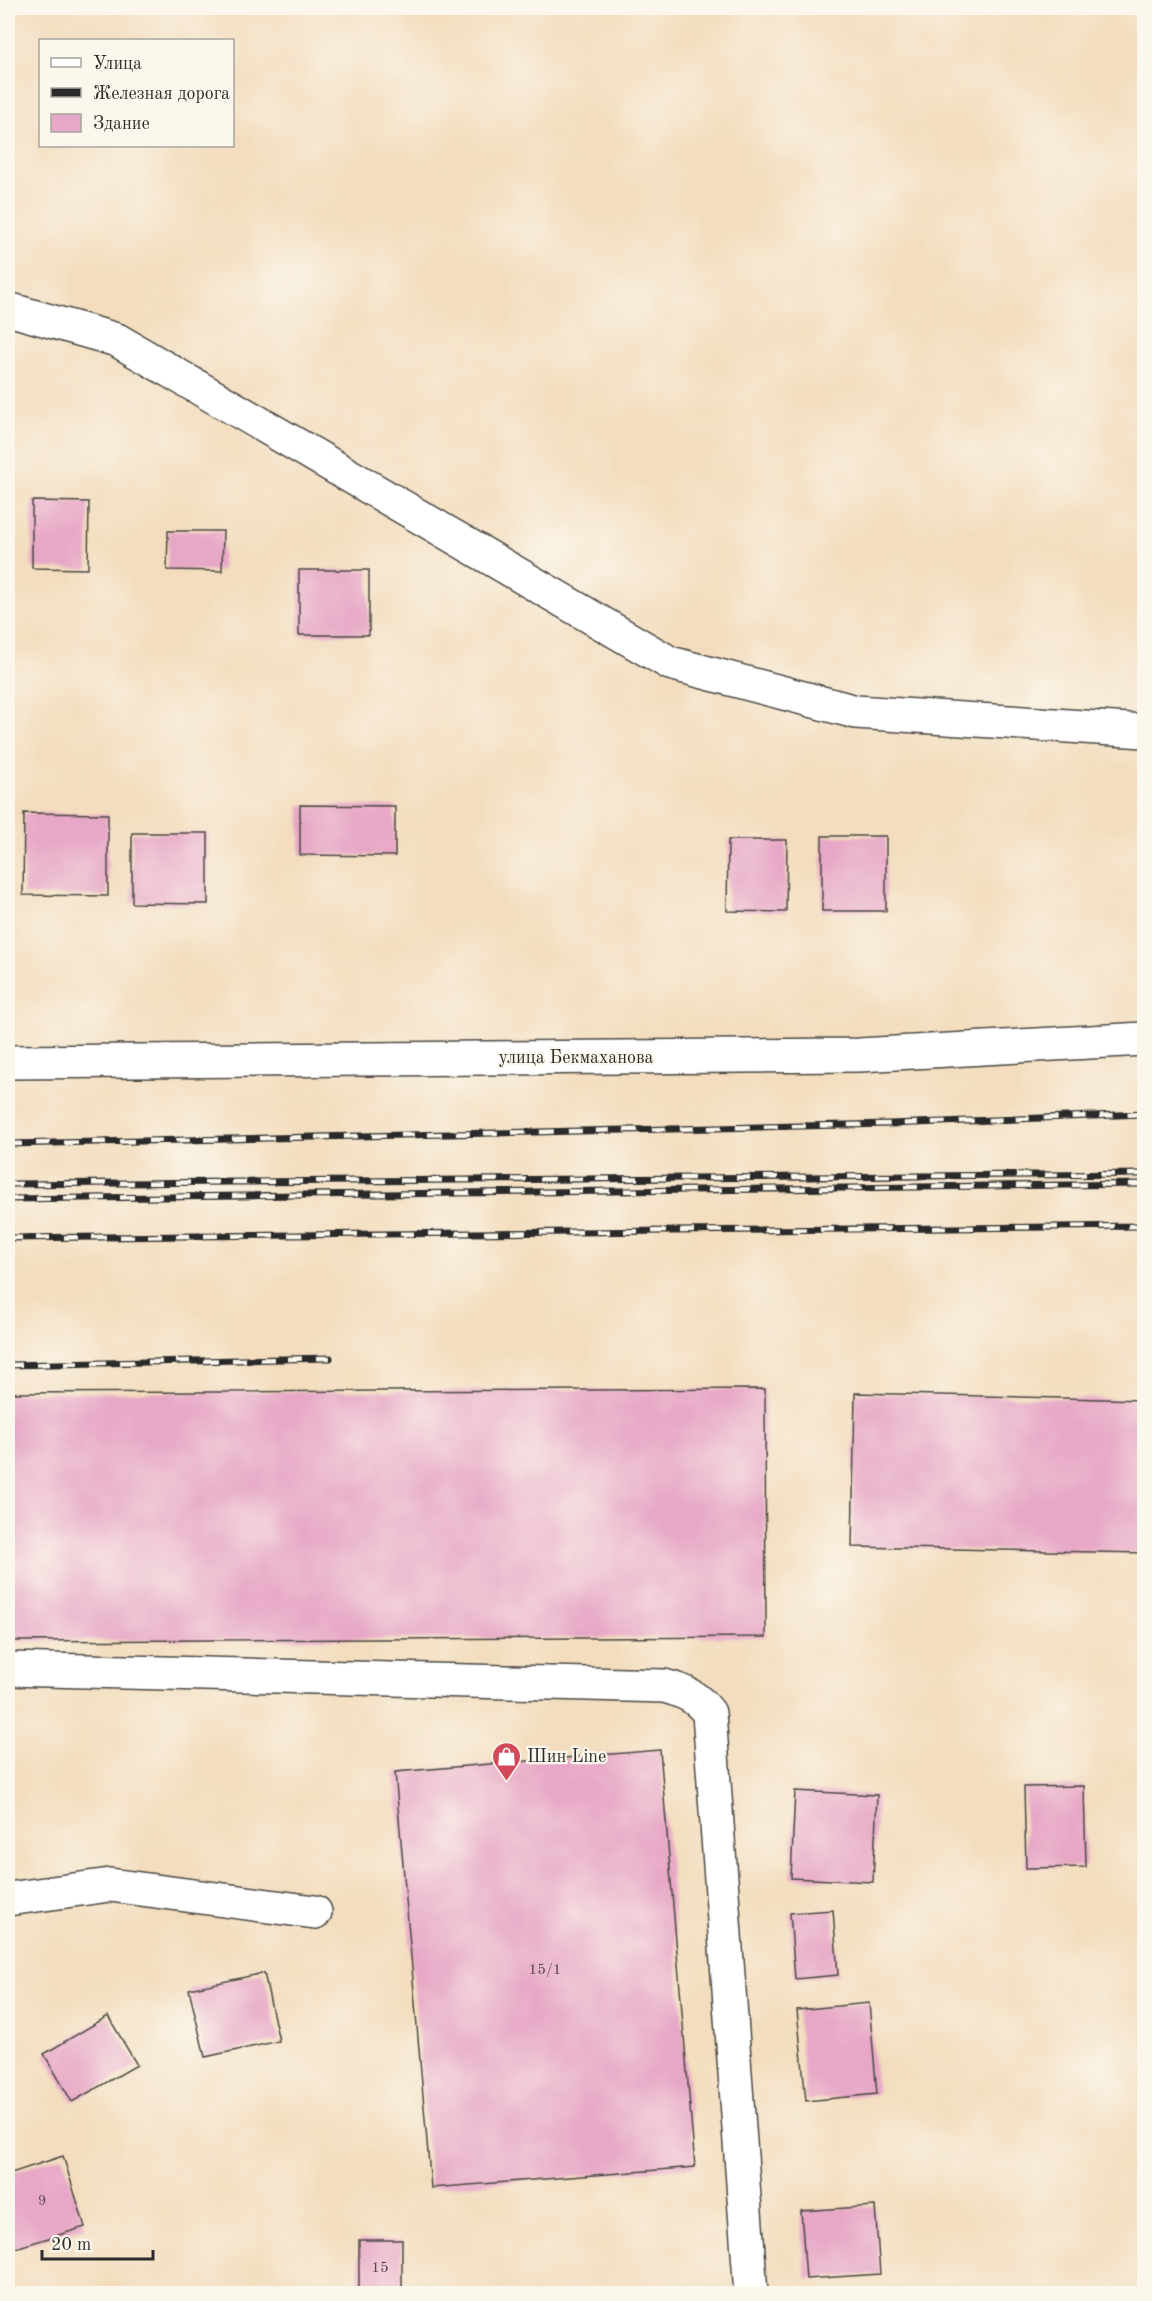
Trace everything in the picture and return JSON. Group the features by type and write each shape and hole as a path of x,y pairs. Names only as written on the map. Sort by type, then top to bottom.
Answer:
{"street":[{"path":"8,309 117,340 670,663 855,712 1144,732"},
{"name":"улица Бекмаханова","path":"8,1062 859,1055 1144,1039"},
{"path":"8,1669 664,1686 685,1691 701,1702 709,1713 751,2294"},
{"path":"8,1899 110,1885 315,1912"}],"building":[{"path":"32,501 89,502 88,569 32,568"},
{"path":"168,531 223,531 222,571 167,570"},
{"path":"299,570 369,570 369,635 299,635"},
{"path":"300,805 395,806 395,856 300,855"},
{"path":"24,813 108,814 108,896 23,895"},
{"path":"132,833 208,833 208,904 132,903"},
{"path":"822,836 886,836 886,911 822,911"},
{"path":"728,840 787,840 786,912 727,911"},
{"path":"765,1389 766,1637 8,1641 8,1393"},
{"path":"855,1393 1144,1400 1144,1553 852,1547"},
{"path":"660,1750 695,2167 431,2188 395,1772"},
{"path":"1084,1786 1086,1867 1026,1868 1024,1787"},
{"path":"795,1791 877,1795 873,1882 791,1878"},
{"path":"833,1910 838,1975 795,1979 790,1913"},
{"path":"264,1973 279,2041 205,2057 189,1989"},
{"path":"869,2003 877,2094 806,2101 797,2010"},
{"path":"108,2016 137,2065 72,2102 44,2054"},
{"path":"63,2156 85,2227 9,2250 8,2174"},
{"path":"875,2206 880,2274 806,2279 801,2211"},
{"path":"359,2240 402,2240 402,2294 359,2294"}],"railway":[{"path":"8,1144 890,1124 1144,1114"},
{"path":"8,1184 1144,1174"},
{"path":"8,1199 1144,1184"},
{"path":"8,1238 1144,1226"},
{"path":"8,1365 330,1358"}],"place":[{"name":"Шин Line","path":"506,1782"}]}
